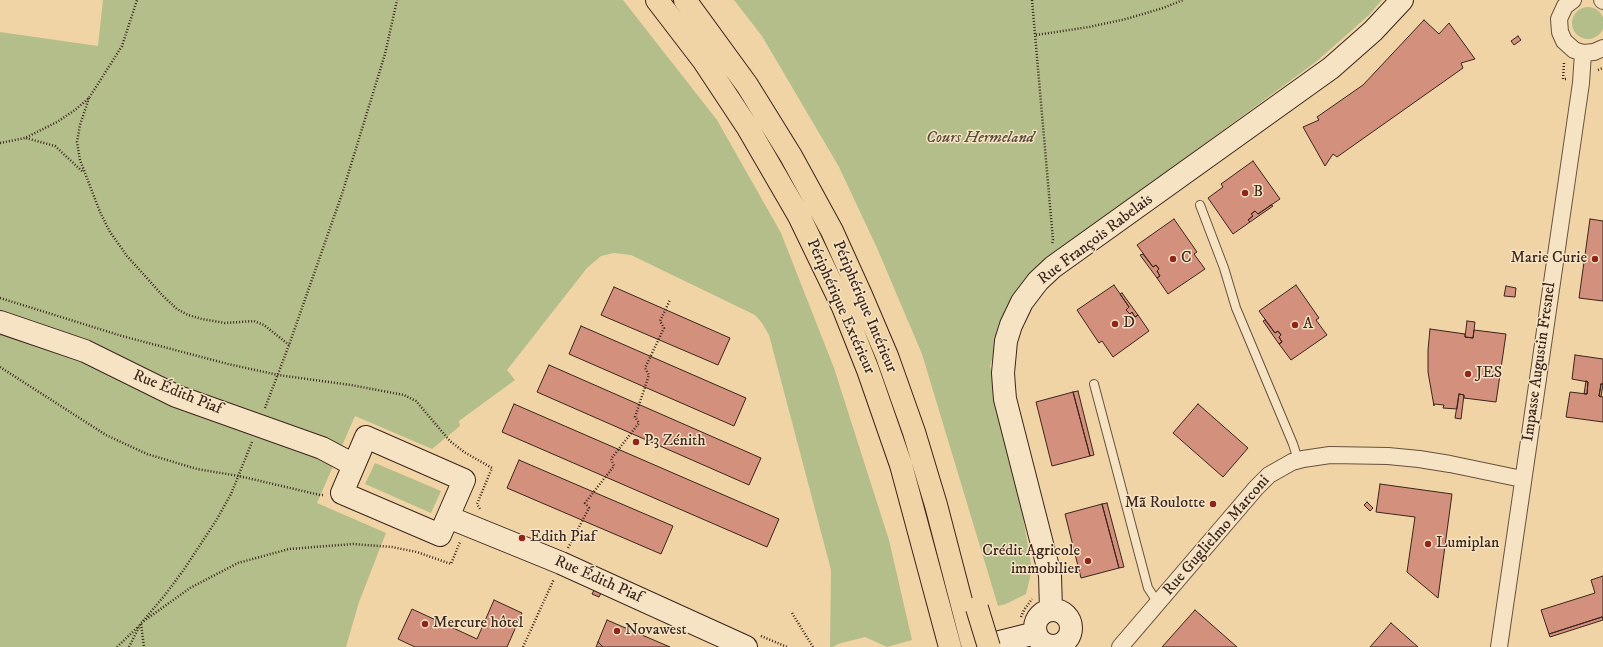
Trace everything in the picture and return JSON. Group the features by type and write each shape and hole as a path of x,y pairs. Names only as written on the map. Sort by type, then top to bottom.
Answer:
{"highway":[{"name":"Périphérique Extérieur","path":"657,0 703,60 748,128 786,192 829,276 863,358 889,429 913,506 950,647"},
{"name":"Périphérique Intérieur","path":"685,0 747,85 791,156 832,231 861,295 886,356 914,432 936,505 952,518 970,609"},
{"path":"936,647 933,624 940,607"},
{"path":"970,609 973,647"},
{"path":"970,609 989,647"}],"street":[{"name":"Rue François Rabelais","path":"1044,602 1050,575 1005,399 1002,373 1006,341 1011,325 1022,302 1038,281 1054,267 1332,68 1373,31 1402,0"},
{"path":"1573,0 1566,6 1560,15 1560,32 1567,44 1574,50 1583,53 1594,52 1603,48"},
{"name":"Impasse Augustin Fresnel","path":"1499,647 1578,98 1583,53"},
{"name":"Rue Édith Piaf","path":"0,322 84,351 176,396 322,448 354,465"},
{"path":"366,438 464,480 440,535 342,493 354,465 366,438"},
{"name":"Rue Guglielmo Marconi","path":"1120,647 1256,488 1269,475 1298,460 1330,455 1404,458 1450,464 1522,479"},
{"name":"Rue Édith Piaf","path":"448,517 561,563 746,647"},
{"path":"1044,602 1063,612 1070,622 1070,633 1064,645 1047,645 1038,638 1035,628 1044,602"},
{"path":"980,647 1036,633"}],"lane":[{"path":"1200,205 1224,268 1236,308 1293,444 1298,460"},
{"path":"1094,384 1148,588 1158,603"}],"path":[{"path":"137,0 122,46 89,98 80,125 77,142 84,173 100,212 110,232 127,256 177,309 195,317 217,322 225,323 254,321 264,325 289,345"},
{"path":"264,411 289,345 342,194 385,54 397,0"},
{"path":"1032,0 1053,240"},
{"path":"1036,35 1075,30 1126,19 1163,8 1183,0"},
{"path":"1598,70 1603,68"},
{"path":"0,143 25,138 57,122 89,98"},
{"path":"25,138 55,146 68,156 84,173"},
{"path":"0,298 130,338 228,364 278,375 404,395 416,401 450,441 464,452 492,468 477,504 482,512"},
{"path":"567,551 589,508 585,503 614,466 611,459 639,423 636,417 649,375 645,368 664,328 660,321 670,300"},
{"path":"0,367 90,425 147,454 197,469 239,476 320,495 342,493"},
{"path":"117,647 141,623 165,595 185,568 217,519 231,494 255,435"},
{"path":"129,647 141,623 190,588 238,563 289,549 353,544 392,547 417,552 451,564 460,541 465,539"},
{"path":"523,647 556,574"},
{"path":"1019,620 1024,610 1044,602"},
{"path":"792,613 813,647"},
{"path":"141,623 144,647"}],"green space":[{"path":"103,0 623,0 717,120 781,233 834,368 889,540 912,640 887,647 865,637 830,647 831,570 769,335 762,323 755,315 631,255 614,253 601,256 587,268 507,370 515,380 459,421 460,426 432,449 355,416 317,503 386,533 359,602 346,647 0,647 0,32 98,46"},
{"name":"Cours Hermeland","path":"734,0 1382,0 1369,15 1317,61 1078,237 1006,312 990,366 1016,478 1032,569 1026,594 1006,604 998,606 922,354 877,248 839,167 762,36"},
{"path":"1588,7 1594,8 1601,14 1604,23 1603,29 1597,36 1588,39 1582,38 1575,32 1572,23 1573,17 1579,10"},
{"path":"375,463 441,491 431,513 365,484"}],"building":[{"path":"1424,20 1439,34 1449,23 1475,59 1461,63 1463,68 1337,157 1333,154 1325,166 1303,127 1319,120 1317,117 1363,85"},
{"path":"1518,36 1521,40 1514,45 1511,41"},
{"name":"B","path":"1253,161 1280,199 1258,214 1255,211 1251,214 1253,216 1248,220 1250,222 1233,234 1208,198 1223,187 1221,184"},
{"path":"1271,205 1273,206 1250,222 1248,220 1253,216 1251,214 1255,211 1258,214"},
{"name":"C","path":"1174,219 1197,252 1194,254 1205,269 1168,294 1157,278 1160,276 1157,271 1159,269 1156,265 1153,267 1137,245"},
{"name":"Marie Curie","path":"1590,219 1603,221 1603,301 1579,298 1584,262 1586,263 1587,256 1585,255"},
{"path":"1143,254 1153,267 1156,265 1159,269 1157,271 1160,276 1157,278 1140,255"},
{"name":"D","path":"1114,285 1129,307 1126,310 1130,314 1132,312 1135,317 1138,315 1149,331 1113,357 1102,341 1099,343 1077,310"},
{"name":"A","path":"1296,285 1319,318 1316,320 1327,335 1291,360 1279,344 1282,342 1279,337 1281,335 1278,331 1275,333 1259,311"},
{"path":"1506,286 1516,288 1515,297 1504,296"},
{"path":"614,287 730,338 718,365 601,315"},
{"path":"1122,293 1138,315 1135,317 1132,312 1130,314 1126,310 1129,307 1120,294"},
{"path":"1265,320 1275,333 1278,331 1281,335 1279,337 1282,342 1279,344 1263,321"},
{"path":"1467,321 1475,322 1473,338 1465,337"},
{"path":"581,326 746,398 734,426 569,354"},
{"path":"1430,329 1465,334 1465,337 1473,338 1474,330 1506,334 1496,402 1464,398 1464,395 1459,394 1457,409 1443,408 1444,405 1434,404 1434,406 1428,372"},
{"path":"1575,355 1603,359 1603,384 1601,384 1599,396 1603,397 1603,422 1566,417 1570,392 1587,394 1588,382 1572,379"},
{"path":"549,365 761,458 749,485 537,392"},
{"path":"1586,381 1588,382 1587,394 1584,394"},
{"path":"1601,384 1603,384 1601,397 1599,396"},
{"path":"1078,391 1094,455 1090,456 1073,392"},
{"path":"1073,392 1090,456 1052,466 1036,402"},
{"path":"1459,394 1464,395 1461,419 1455,418"},
{"path":"514,404 779,519 767,547 502,432"},
{"path":"1198,404 1248,448 1223,477 1173,433"},
{"path":"519,460 673,526 661,554 507,488"},
{"name":"Lumiplan","path":"1380,484 1452,494 1438,598 1407,572 1415,517 1376,512"},
{"path":"1367,502 1373,508 1370,511 1364,505"},
{"path":"1107,503 1124,567 1119,568 1102,504"},
{"path":"1102,504 1119,568 1081,578 1065,514"},
{"path":"1603,576 1603,619 1602,617 1549,634 1541,610 1595,593 1591,580"},
{"path":"594,590 601,593 599,597 592,594"},
{"name":"Mercure hôtel","path":"494,600 522,613 507,647 415,647 398,639 412,609 477,639"},
{"path":"1195,610 1237,647 1162,647"},
{"path":"1602,617 1603,620 1550,637 1549,634"},
{"name":"Novawest","path":"607,620 670,647 603,647 598,642"},
{"path":"1391,623 1418,647 1370,647"},
{"path":"598,642 603,647 596,647"}],"place":[{"name":"B","path":"1245,193"},
{"name":"C","path":"1173,259"},
{"name":"Marie Curie","path":"1595,259"},
{"name":"D","path":"1115,324"},
{"name":"A","path":"1295,325"},
{"name":"JES","path":"1468,374"},
{"name":"P3 Zénith","path":"636,442"},
{"name":"Mã Roulotte","path":"1213,504"},
{"name":"Edith Piaf","path":"522,538"},
{"name":"Lumiplan","path":"1428,544"},
{"name":"Crédit Agricole immobilier","path":"1088,561"},
{"name":"Mercure hôtel","path":"425,624"},
{"name":"Novawest","path":"617,631"}]}
